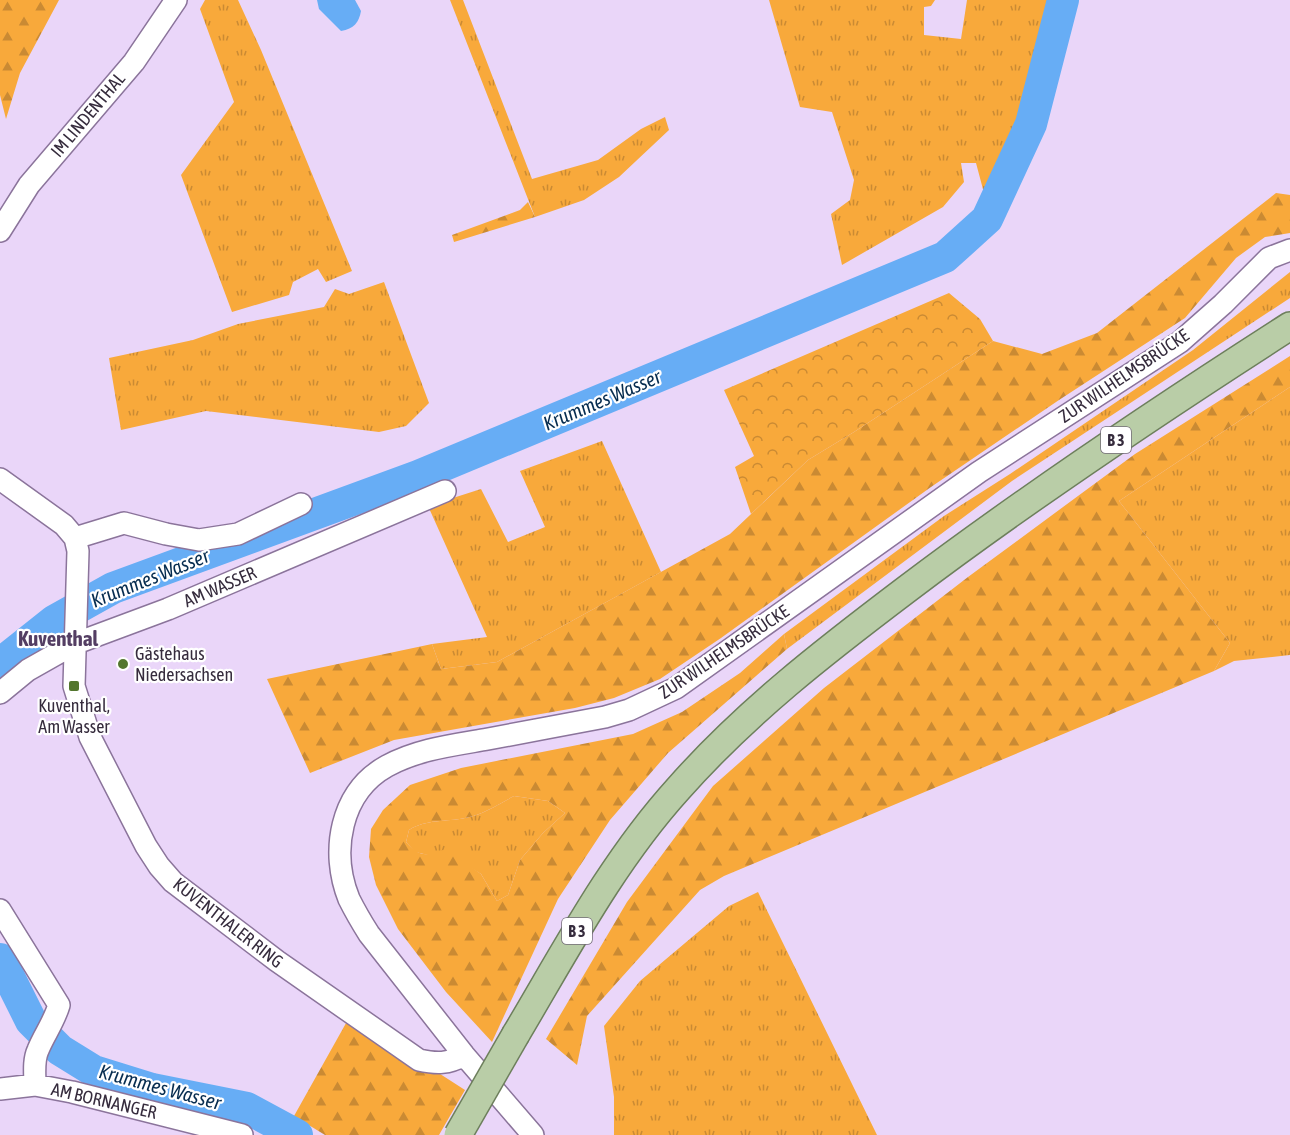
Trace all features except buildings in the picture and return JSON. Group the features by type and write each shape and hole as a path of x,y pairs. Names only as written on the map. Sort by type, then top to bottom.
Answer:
{"main road":[{"name":"B 3","path":"457,1135 582,923 643,831 676,790 742,722 825,652 945,560 1150,416 1290,326"}],"street":[{"name":"IM LINDENTHAL","path":"0,231 29,185 134,62 176,0"},
{"name":"ZUR WILHELMSBRÜCKE","path":"532,1135 464,1055 369,934 348,897 343,876 340,837 350,804 371,777 401,759 434,749 605,717 629,710 676,688 980,472 1180,342 1223,304 1269,258 1290,250"},
{"path":"0,479 64,525 75,538 124,523 199,540 238,534 301,504"},
{"name":"AM WASSER","path":"0,693 28,670 75,644 168,609 445,491"},
{"name":"KUVENTHALER RING","path":"75,538 78,551 74,686 90,737 146,846 159,866 174,882 277,962 419,1060 437,1064 452,1062 464,1055"},
{"path":"0,910 59,1005 55,1019 37,1052 34,1068 35,1085"},
{"path":"457,1135 487,1082"},
{"name":"AM BORNANGER","path":"0,1089 35,1085 242,1135"}],"green space":[{"path":"0,0 59,0 20,73 6,119 0,95"},
{"path":"205,0 238,0 261,50 352,271 326,282 318,269 293,282 289,295 232,312 181,175 234,102 200,9"},
{"path":"450,0 463,0 532,179 598,160 641,129 665,117 669,130 619,177 584,200 535,217"},
{"path":"769,0 935,0 931,6 924,7 924,35 961,39 967,0 1050,0 1032,79 997,178 984,193 976,163 961,163 964,182 943,207 842,265 831,214 850,200 854,180 832,112 800,107"},
{"path":"1276,193 1290,195 1290,233 1265,237 1236,258 1185,318 931,487 721,638 660,679 614,698 575,708 394,740 310,773 267,679 432,644 441,669 497,662 730,534 808,460 993,341 1042,354 1097,333"},
{"path":"528,202 535,217 454,242 452,235 520,210"},
{"path":"1290,272 1290,298 1012,481 787,649 784,634 944,516 1193,350"},
{"path":"384,282 429,403 406,426 379,432 206,411 121,430 109,358 193,340 238,324 324,307 335,289 349,294"},
{"path":"949,293 980,319 993,341 808,460 751,514 735,467 754,456 724,390"},
{"path":"1290,356 1290,387 1119,501 1230,643 1214,671 724,876 700,890 587,1016 577,1065 546,1039 627,902 713,786 824,688 968,577 1135,454"},
{"path":"1290,387 1290,655 1234,661 1214,671 1230,643 1119,501"},
{"path":"602,441 661,572 497,662 441,669 432,644 487,637 428,506 481,489 508,542 545,527 520,471"},
{"path":"784,634 787,649 668,753 610,820 558,899 492,1042 446,992 398,929 376,885 369,857 371,829 383,810 410,785 461,768 633,734 682,712 740,673","holes":["514,796 548,801 565,813 543,833 520,860 508,895 497,901 481,874 446,849 424,854 415,851 406,842 409,830 416,826 429,822 471,817"]},
{"path":"514,796 548,801 565,813 543,833 520,860 508,895 497,901 481,874 463,863 415,852 406,842 409,830 416,826 429,822 471,817"},
{"path":"758,892 877,1135 614,1135 614,1097 604,1026 640,981 729,906"},
{"path":"350,1016 465,1090 439,1135 325,1135 294,1116"}],"water":[{"path":"317,0 355,0 361,11 359,18 353,27 341,31 319,9"}],"waterway":[{"name":"Krummes Wasser","path":"0,664 54,621 113,588 418,476 945,257 987,219 1031,124 1063,0"},
{"name":"Krummes Wasser","path":"0,959 31,1021 60,1050 94,1071 152,1089 247,1108 297,1135"}],"place":[{"name":"Gästehaus Niedersachsen","path":"123,664"},
{"name":"Kuventhal, Am Wasser","path":"74,686"}],"district":[{"name":"Kuventhal","path":"58,639"}]}
